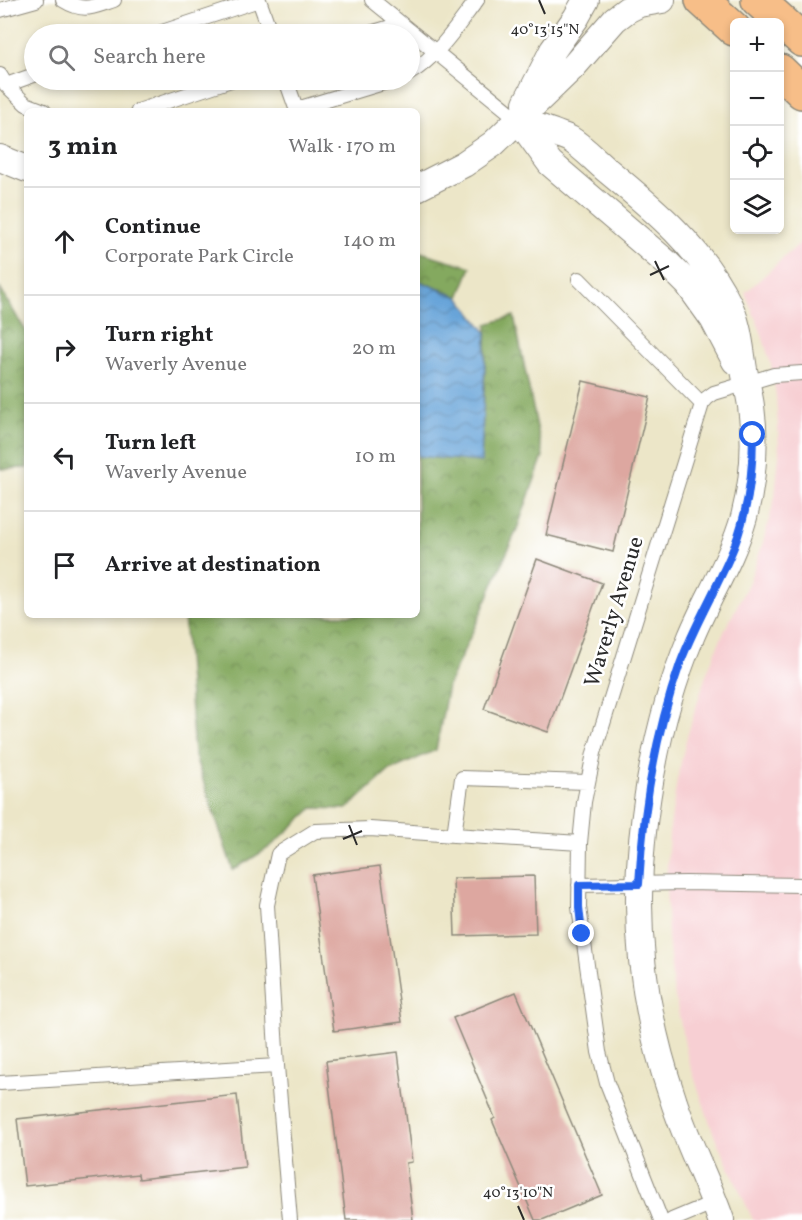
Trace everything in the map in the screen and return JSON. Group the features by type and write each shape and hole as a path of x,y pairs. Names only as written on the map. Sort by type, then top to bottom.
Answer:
{"highway":[{"path":"702,0 730,25"},
{"path":"758,0 802,40"},
{"path":"781,72 802,92"}],"street":[{"path":"518,119 553,50 586,0"},
{"path":"420,187 448,173 493,144 573,67 615,19 639,4 662,0"},
{"path":"518,119 550,163 668,264 688,284 713,319 746,383 751,408 753,464 744,517 735,546 680,664 669,698 651,770 639,884 642,951 652,1024 673,1099 721,1214"},
{"path":"0,158 24,168"}],"lane":[{"path":"0,10 36,0"},
{"path":"63,0 85,9 114,0"},
{"path":"186,24 259,0 267,24"},
{"path":"372,0 400,24"},
{"path":"420,67 436,53 477,0"},
{"path":"420,40 518,119"},
{"path":"3,80 24,77"},
{"path":"3,80 26,104 36,108"},
{"path":"147,108 201,90"},
{"path":"290,90 296,108"},
{"path":"303,108 361,90"},
{"path":"579,279 702,404 714,393 746,383 774,375 802,373"},
{"name":"Waverly Avenue","path":"661,1220 607,1083 599,1052 579,907 580,843 587,782 594,753 702,404"},
{"path":"454,835 462,778 587,782"},
{"path":"290,1220 267,905 278,854 315,831 370,830 580,843"},
{"path":"579,885 686,883 802,885"},
{"path":"0,1083 277,1066"},
{"path":"672,1220 721,1214"}],"shaded area":[{"path":"802,241 802,1220 753,1220 714,1135 688,1059 673,987 666,883 669,834 686,740 706,675 721,638 749,582 762,546 775,497 779,455 776,396 771,365 761,332 745,293"}],"green space":[{"path":"420,252 471,267 459,297 420,281"},
{"path":"0,289 24,328 24,468 0,469"},
{"path":"514,316 543,456 517,529 448,685 436,750 389,771 347,809 313,808 270,847 233,870 194,753 184,618 420,618 420,456 481,462 487,324"}],"water":[{"path":"420,281 459,297 486,332 481,462 420,456"}],"building":[{"path":"583,381 650,397 613,552 546,535"},
{"path":"537,559 602,583 548,732 484,709"},
{"path":"380,866 402,1022 334,1031 312,875"},
{"path":"534,876 536,934 455,936 453,878"},
{"path":"516,992 602,1195 542,1220 535,1220 492,1120 495,1118 453,1018"},
{"path":"398,1052 412,1162 406,1163 413,1220 346,1220 326,1061"},
{"path":"237,1095 245,1167 139,1179 138,1174 25,1186 17,1119"}],"route":[{"path":"582,934 579,885 639,884 646,805 660,733 680,664 735,546 750,491 753,435"}]}
